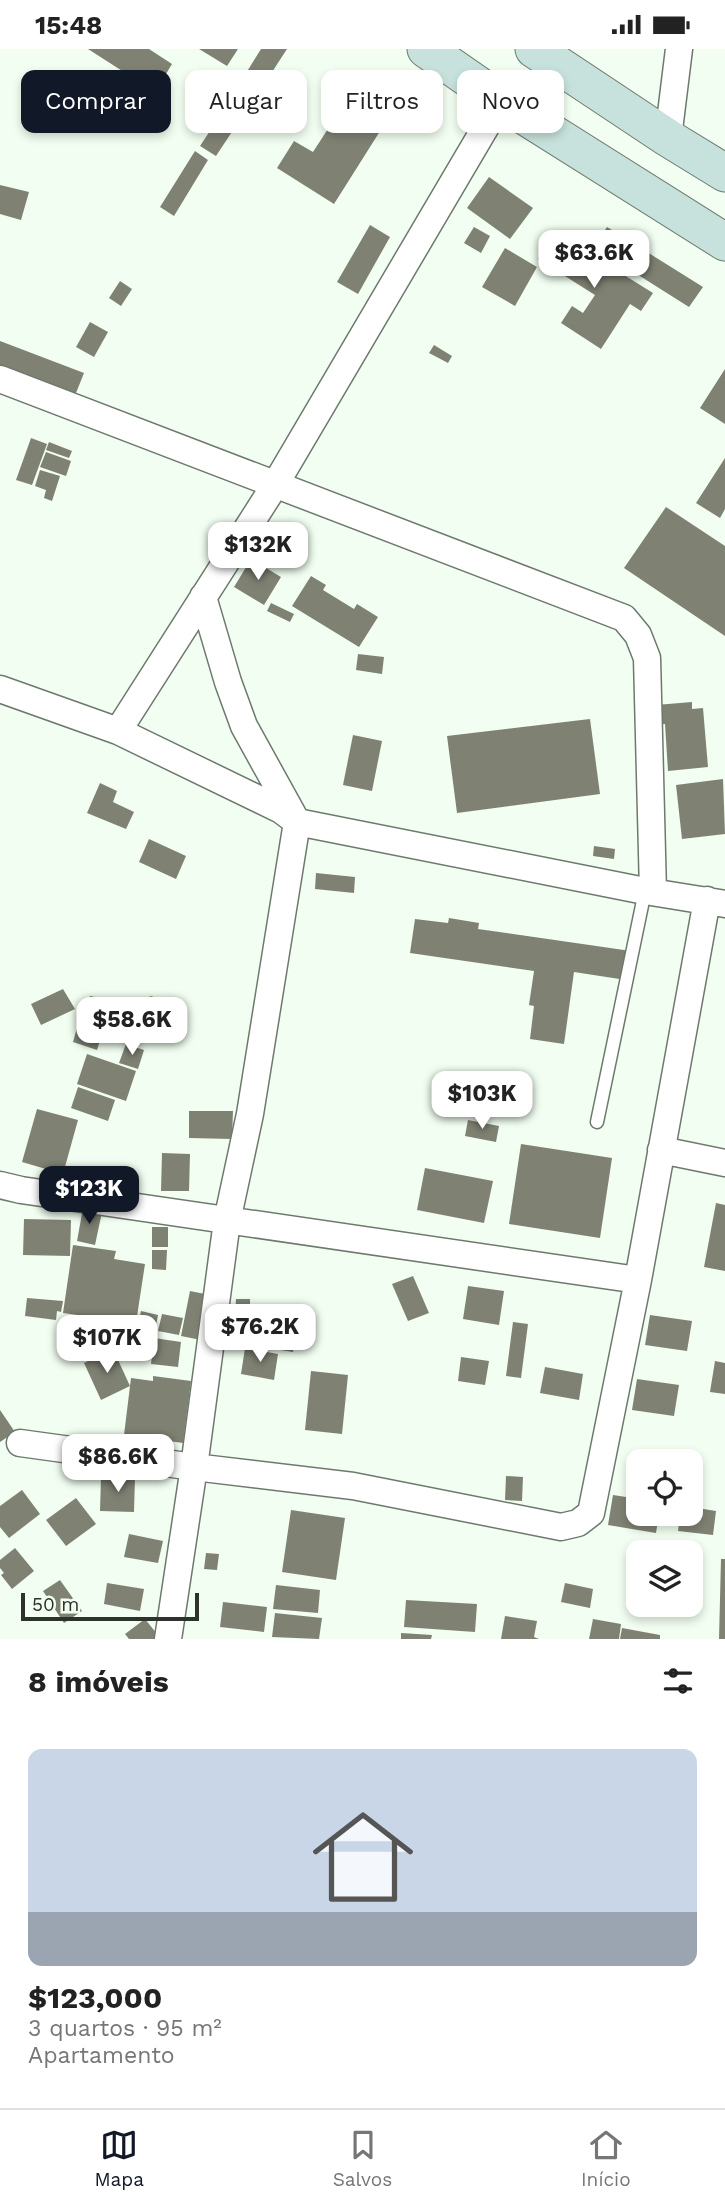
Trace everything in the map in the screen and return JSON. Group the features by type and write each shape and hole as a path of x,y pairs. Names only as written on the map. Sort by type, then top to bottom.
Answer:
{"street":[{"path":"426,49 457,70"},
{"path":"534,49 725,173"},
{"path":"668,138 678,49"},
{"path":"118,731 275,485 482,133"},
{"path":"552,133 725,242"},
{"path":"0,379 624,618 638,635 647,658 649,891"},
{"path":"169,1639 227,1221 250,1114 297,822 244,726 203,597"},
{"path":"0,689 118,731 281,810 297,822 716,902 661,1150 591,1513 578,1524 561,1527 353,1486 20,1443"},
{"path":"661,1150 725,1163"},
{"path":"0,1185 21,1191 638,1280"}],"lane":[{"path":"597,1122 649,891"}],"building":[{"path":"88,49 149,49 172,64 168,70 121,70"},
{"path":"199,49 238,49 227,66"},
{"path":"261,49 287,49 273,70 248,70"},
{"path":"209,133 231,133 216,156 200,146"},
{"path":"325,133 379,133 334,204 277,168 294,141 313,152"},
{"path":"195,151 208,160 174,216 160,207"},
{"path":"489,177 533,208 510,239 467,208"},
{"path":"0,185 29,192 21,220 0,214"},
{"path":"370,225 390,237 358,294 337,282"},
{"path":"474,227 490,236 481,253 464,243"},
{"path":"607,227 703,287 689,307 594,247"},
{"path":"555,232 653,293 641,311 630,304 601,349 561,323 572,306 583,313 595,295 538,259"},
{"path":"505,248 537,267 515,306 482,287"},
{"path":"120,281 132,289 121,306 109,298"},
{"path":"90,322 108,332 94,357 76,347"},
{"path":"0,341 84,373 74,398 0,370"},
{"path":"434,345 452,356 448,363 429,353"},
{"path":"725,369 725,424 700,408"},
{"path":"31,438 47,444 32,485 16,480"},
{"path":"49,442 72,451 69,458 46,450"},
{"path":"46,452 71,461 66,476 40,467"},
{"path":"725,458 725,509 720,518 696,503"},
{"path":"40,470 60,476 52,501 44,498 46,490 35,486"},
{"path":"666,507 725,546 725,636 624,568"},
{"path":"274,522 290,529 280,551 264,544"},
{"path":"251,559 281,577 264,605 234,587"},
{"path":"311,576 326,585 323,590 354,609 357,604 378,617 359,647 292,606"},
{"path":"271,603 294,614 290,622 267,611"},
{"path":"358,654 384,657 382,674 356,670"},
{"path":"692,702 692,709 703,708 708,767 668,771 665,724 658,725 656,705"},
{"path":"590,719 600,794 457,813 447,736"},
{"path":"353,735 382,741 372,791 343,785"},
{"path":"723,779 725,834 682,839 676,785"},
{"path":"100,783 117,791 113,802 134,812 126,829 87,813"},
{"path":"149,839 186,856 176,879 139,862"},
{"path":"594,846 615,849 614,859 593,856"},
{"path":"316,873 355,877 354,893 315,889"},
{"path":"449,918 479,923 478,929 631,951 626,980 574,972 564,1044 530,1039 534,1006 529,1005 534,971 410,953 415,919 448,923"},
{"path":"63,989 75,1009 41,1025 31,1004"},
{"path":"90,996 117,1002 114,1011 88,1005"},
{"path":"150,996 169,1001 166,1013 147,1007"},
{"path":"83,1007 108,1015 97,1050 73,1042"},
{"path":"115,1028 125,1031 121,1043 111,1039"},
{"path":"126,1044 144,1050 138,1069 119,1063"},
{"path":"87,1054 136,1071 126,1101 77,1084"},
{"path":"78,1087 115,1100 108,1121 71,1108"},
{"path":"37,1109 78,1120 63,1174 22,1162"},
{"path":"189,1111 233,1111 232,1139 189,1138"},
{"path":"468,1120 499,1126 496,1142 465,1136"},
{"path":"521,1144 612,1158 600,1238 509,1224"},
{"path":"162,1153 190,1154 189,1191 161,1191"},
{"path":"425,1168 493,1181 484,1223 417,1210"},
{"path":"716,1203 725,1205 725,1271 704,1267"},
{"path":"83,1208 102,1212 95,1245 77,1241"},
{"path":"24,1219 71,1220 70,1256 23,1255"},
{"path":"152,1227 168,1227 168,1247 152,1247"},
{"path":"73,1245 116,1251 114,1259 145,1264 136,1323 63,1313"},
{"path":"152,1250 167,1250 166,1270 152,1269"},
{"path":"413,1276 429,1313 408,1321 392,1284"},
{"path":"468,1286 504,1291 499,1325 463,1319"},
{"path":"190,1291 210,1295 201,1340 181,1336"},
{"path":"27,1298 63,1301 61,1312 57,1311 56,1320 25,1316"},
{"path":"236,1299 250,1299 250,1317 235,1317"},
{"path":"141,1311 158,1315 155,1331 138,1327"},
{"path":"162,1314 183,1318 179,1335 158,1331"},
{"path":"650,1315 692,1321 687,1351 645,1345"},
{"path":"513,1322 528,1324 521,1378 506,1376"},
{"path":"259,1325 297,1331 293,1352 256,1346"},
{"path":"154,1338 181,1342 178,1367 151,1364"},
{"path":"245,1348 278,1354 274,1380 241,1374"},
{"path":"113,1349 130,1386 101,1400 84,1363"},
{"path":"461,1357 489,1361 485,1385 458,1381"},
{"path":"715,1361 725,1363 725,1394 710,1392"},
{"path":"545,1367 583,1374 579,1400 540,1393"},
{"path":"311,1371 348,1375 342,1434 305,1430"},
{"path":"153,1376 191,1381 183,1443 124,1435 131,1378 153,1381"},
{"path":"637,1379 679,1385 674,1416 632,1410"},
{"path":"0,1410 15,1432 0,1442"},
{"path":"506,1476 523,1477 522,1501 505,1500"},
{"path":"101,1477 135,1477 134,1512 100,1511"},
{"path":"22,1490 40,1514 9,1538 0,1527 0,1506"},
{"path":"613,1495 626,1497 626,1526 657,1526 656,1533 608,1525"},
{"path":"76,1498 96,1524 66,1546 46,1520"},
{"path":"703,1509 716,1511 713,1535 678,1531 679,1526 703,1526"},
{"path":"291,1510 345,1518 336,1580 282,1572"},
{"path":"129,1534 163,1541 158,1563 124,1557"},
{"path":"15,1548 34,1571 12,1589 1,1575 4,1573 0,1568 0,1560"},
{"path":"206,1553 219,1554 217,1570 204,1569"},
{"path":"721,1559 725,1559 725,1639 719,1639"},
{"path":"60,1580 82,1611 64,1623 43,1591"},
{"path":"107,1583 144,1589 140,1611 104,1604"},
{"path":"565,1583 593,1589 590,1608 561,1602"},
{"path":"276,1585 320,1590 318,1613 273,1609"},
{"path":"406,1600 477,1604 475,1632 404,1627"},
{"path":"223,1602 267,1607 264,1632 220,1627"},
{"path":"275,1613 322,1618 319,1639 272,1637"},
{"path":"505,1616 537,1621 534,1637 539,1639 501,1639"},
{"path":"145,1619 161,1639 129,1639 125,1634"},
{"path":"593,1619 621,1624 619,1639 589,1639"},
{"path":"622,1628 660,1635 660,1639 620,1639"},
{"path":"401,1633 432,1635 431,1639 401,1639"}]}
